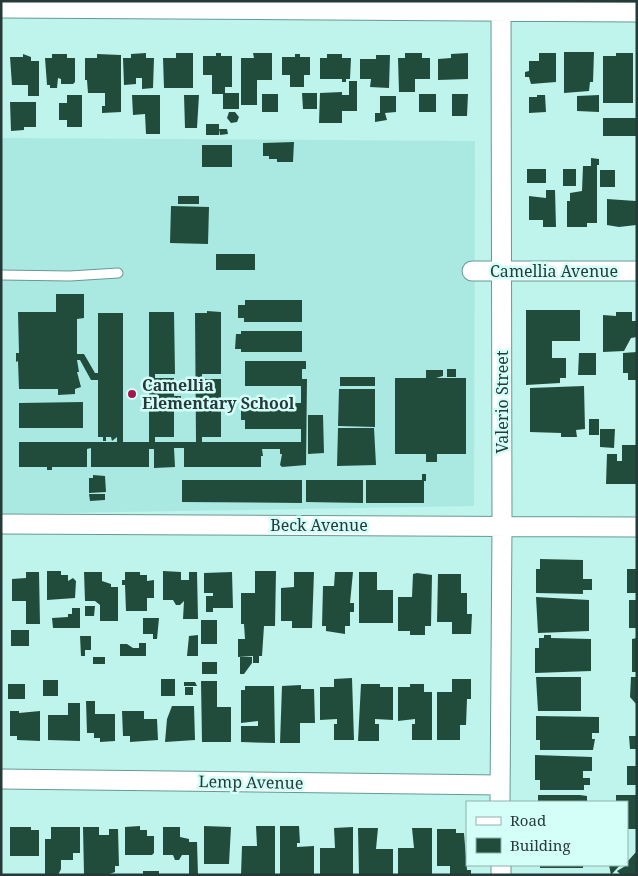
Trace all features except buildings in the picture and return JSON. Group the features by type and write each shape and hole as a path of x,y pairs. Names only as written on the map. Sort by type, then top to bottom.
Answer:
{"street":[{"path":"1,8 500,6 637,12"},
{"name":"Valerio Street","path":"500,6 502,526 500,794"},
{"name":"Camellia Avenue","path":"472,271 637,271"},
{"name":"Beck Avenue","path":"1,524 637,527"},
{"name":"Lemp Avenue","path":"1,779 500,794"}],"lane":[{"path":"1,275 70,276 118,273"}],"shaded area":[{"path":"1,138 475,141 474,506 1,514"}],"place":[{"name":"Camellia Elementary School","path":"132,394"}]}
